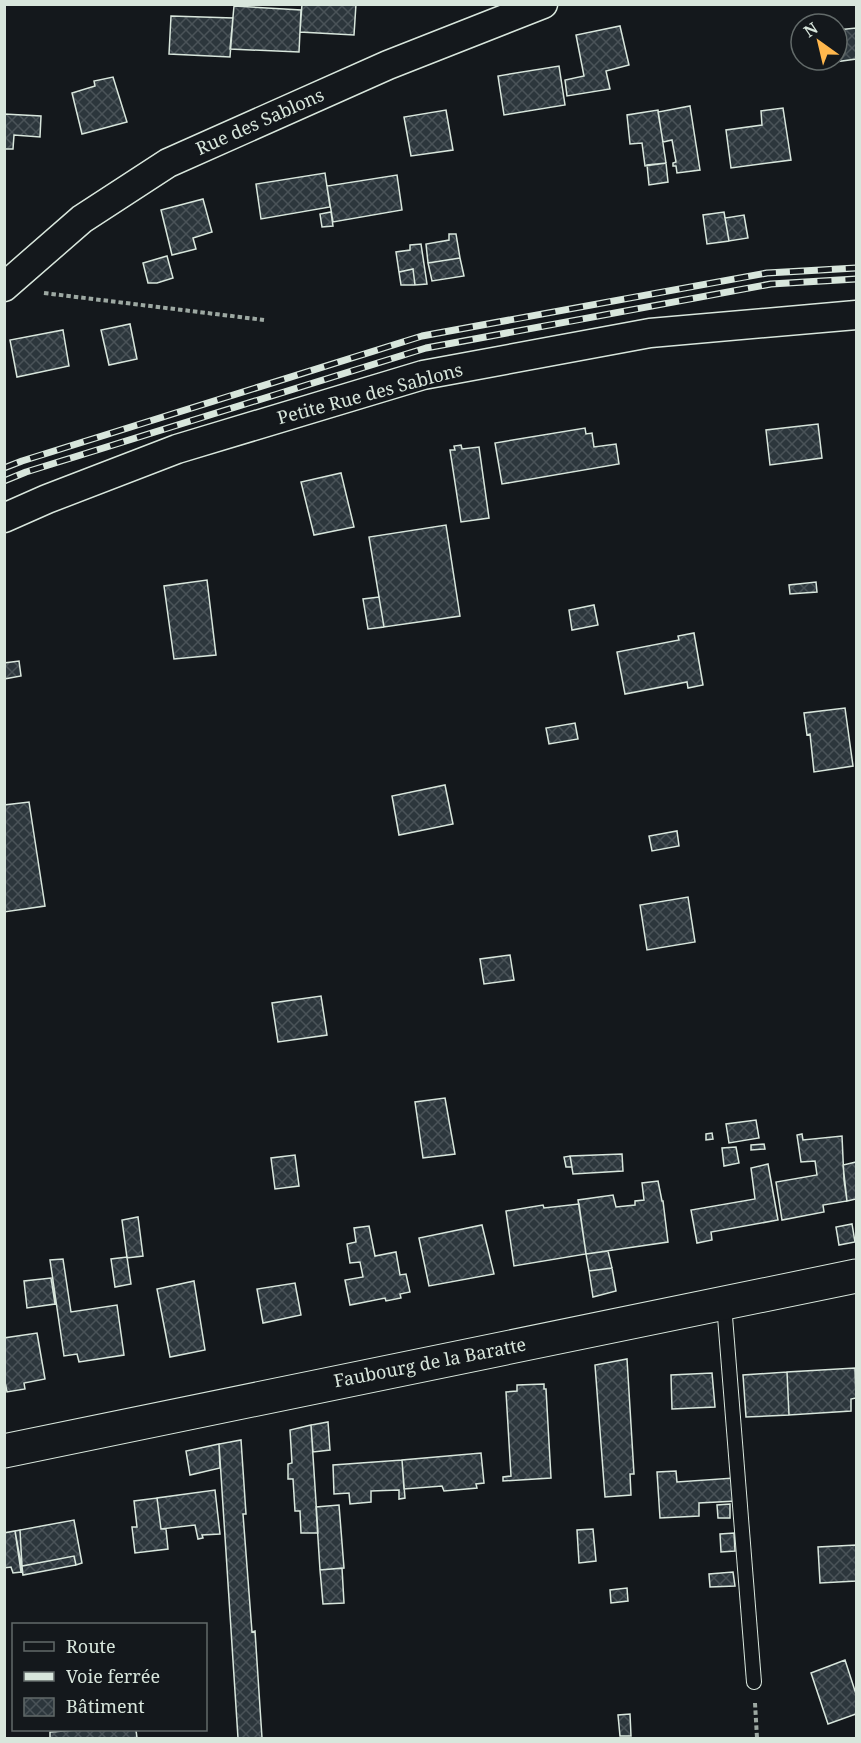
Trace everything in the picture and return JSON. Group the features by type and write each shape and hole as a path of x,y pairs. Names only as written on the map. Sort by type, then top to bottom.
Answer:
{"main road":[{"name":"Faubourg de la Baratte","path":"4,1451 856,1276"}],"street":[{"name":"Rue des Sablons","path":"4,286 82,219 168,163 388,64 543,4"},
{"name":"Petite Rue des Sablons","path":"4,518 177,449 423,375 650,333 856,315"}],"lane":[{"path":"724,1304 754,1683"}],"path":[{"path":"39,292 264,320"},
{"path":"754,1683 757,1738"}],"building":[{"path":"302,4 356,4 354,35 300,32"},
{"path":"234,6 301,10 299,52 230,49"},
{"path":"171,16 233,18 230,57 169,54"},
{"path":"620,26 629,65 606,71 610,89 567,96 565,80 584,76 576,35"},
{"path":"856,28 856,59 849,60 849,29"},
{"path":"559,66 565,105 504,115 498,76"},
{"path":"113,77 127,122 82,134 72,93 95,86 94,81"},
{"path":"690,106 700,170 677,173 676,166 673,166 676,162 672,140 663,142 658,112"},
{"path":"783,108 791,160 731,168 726,130 762,125 761,111"},
{"path":"446,110 453,150 411,156 404,117"},
{"path":"658,110 666,163 645,166 642,143 630,144 627,115"},
{"path":"4,114 41,116 40,137 14,135 13,149 4,149"},
{"path":"666,163 668,182 649,185 647,165"},
{"path":"325,173 330,207 261,219 256,184"},
{"path":"397,175 402,210 333,222 327,186"},
{"path":"203,199 212,232 193,238 196,249 172,255 161,210"},
{"path":"331,212 333,226 322,227 320,214"},
{"path":"724,212 729,241 707,244 703,215"},
{"path":"744,215 748,238 729,241 725,218"},
{"path":"449,234 456,234 460,258 428,263 426,244 449,240"},
{"path":"421,244 427,284 415,285 413,269 399,272 396,252 410,250 410,245"},
{"path":"167,256 173,278 148,283 143,263"},
{"path":"460,258 464,276 432,281 428,263"},
{"path":"413,269 415,285 401,285 399,272"},
{"path":"130,324 137,359 109,365 101,330"},
{"path":"63,330 69,366 17,377 10,340"},
{"path":"818,424 822,458 770,465 766,430"},
{"path":"585,428 586,434 592,433 594,447 616,444 619,464 502,484 495,443"},
{"path":"461,445 462,449 479,447 489,518 461,522 450,450 455,450 454,446"},
{"path":"341,473 354,527 314,535 301,482"},
{"path":"446,525 460,616 384,627 369,537"},
{"path":"207,580 216,655 174,659 164,586"},
{"path":"816,582 817,592 790,594 789,585"},
{"path":"379,597 384,627 368,629 363,599"},
{"path":"594,605 598,625 572,630 569,610"},
{"path":"694,633 703,685 688,688 687,682 625,694 617,652 679,640 678,636"},
{"path":"19,661 21,676 4,679 4,663"},
{"path":"845,708 853,766 814,772 810,734 807,735 804,713"},
{"path":"575,723 578,739 549,744 546,728"},
{"path":"445,785 453,824 399,835 392,796"},
{"path":"29,802 45,906 4,912 4,805"},
{"path":"677,831 679,846 652,851 649,836"},
{"path":"688,897 695,942 647,950 640,905"},
{"path":"510,955 514,980 484,984 480,959"},
{"path":"321,996 327,1035 278,1042 272,1003"},
{"path":"445,1098 455,1154 423,1158 415,1102"},
{"path":"756,1120 759,1138 729,1143 726,1124"},
{"path":"712,1133 713,1139 706,1140 706,1134"},
{"path":"802,1134 803,1140 842,1136 847,1201 823,1205 824,1212 782,1220 776,1182 817,1175 815,1161 801,1162 797,1135"},
{"path":"764,1144 765,1149 751,1150 751,1145"},
{"path":"736,1147 739,1163 724,1166 722,1148"},
{"path":"622,1154 623,1171 573,1174 570,1156"},
{"path":"295,1155 299,1186 275,1189 271,1158"},
{"path":"570,1156 572,1167 566,1167 564,1157"},
{"path":"856,1162 856,1199 847,1201 843,1165"},
{"path":"768,1164 778,1220 711,1232 712,1240 697,1243 691,1210 755,1199 751,1168"},
{"path":"658,1181 668,1242 586,1254 578,1200 613,1195 616,1207 635,1205 635,1201 644,1200 642,1183"},
{"path":"579,1204 586,1254 514,1266 506,1211 543,1205 544,1208"},
{"path":"138,1217 143,1256 127,1258 122,1220"},
{"path":"852,1224 855,1242 839,1245 836,1227"},
{"path":"482,1225 494,1274 429,1286 419,1238"},
{"path":"369,1226 375,1256 396,1252 400,1275 406,1274 410,1292 400,1294 401,1298 386,1301 385,1298 350,1305 345,1280 363,1277 360,1262 350,1263 347,1244 356,1242 354,1228"},
{"path":"608,1251 612,1268 589,1271 586,1254"},
{"path":"127,1257 131,1284 115,1287 111,1259"},
{"path":"63,1259 71,1312 117,1305 124,1355 79,1362 77,1354 64,1356 50,1260"},
{"path":"612,1268 616,1291 593,1297 589,1271"},
{"path":"51,1278 55,1304 27,1308 24,1281"},
{"path":"194,1281 205,1350 170,1357 157,1289"},
{"path":"295,1283 301,1315 263,1323 257,1289"},
{"path":"37,1333 45,1379 24,1383 25,1389 7,1392 4,1377 4,1338"},
{"path":"627,1359 634,1474 630,1474 631,1495 605,1497 595,1365"},
{"path":"855,1368 856,1398 851,1399 851,1411 789,1415 787,1372"},
{"path":"787,1372 789,1415 746,1417 743,1375"},
{"path":"712,1373 715,1407 672,1409 671,1375"},
{"path":"544,1384 551,1478 503,1481 503,1477 511,1476 506,1392 517,1391 517,1385"},
{"path":"328,1422 330,1450 313,1452 311,1425"},
{"path":"311,1425 318,1533 301,1533 300,1511 295,1511 293,1479 288,1479 288,1464 292,1463 290,1430"},
{"path":"241,1440 246,1514 243,1514 252,1632 255,1631 262,1738 238,1738 219,1444"},
{"path":"219,1444 220,1468 190,1475 186,1451"},
{"path":"481,1453 484,1483 476,1484 477,1488 444,1491 442,1486 404,1489 402,1460"},
{"path":"402,1460 405,1498 399,1499 399,1490 371,1491 371,1502 350,1504 349,1493 334,1494 333,1465"},
{"path":"676,1471 677,1482 734,1478 736,1501 699,1503 699,1516 660,1518 657,1472"},
{"path":"215,1490 220,1534 202,1535 203,1538 198,1539 195,1525 161,1529 157,1498"},
{"path":"157,1498 161,1529 166,1529 168,1549 135,1553 132,1527 137,1527 134,1501"},
{"path":"730,1504 730,1518 718,1518 717,1505"},
{"path":"339,1505 344,1568 320,1570 316,1507"},
{"path":"74,1520 82,1563 76,1565 74,1556 22,1566 20,1530"},
{"path":"593,1529 596,1561 579,1563 577,1530"},
{"path":"20,1530 22,1566 23,1575 15,1531"},
{"path":"15,1531 21,1572 13,1573 11,1567 4,1568 4,1533"},
{"path":"734,1533 735,1551 721,1552 720,1534"},
{"path":"856,1545 856,1581 820,1583 818,1547"},
{"path":"74,1556 76,1565 23,1575 22,1566"},
{"path":"342,1568 344,1603 323,1604 320,1570"},
{"path":"733,1572 735,1586 710,1587 709,1574"},
{"path":"627,1588 628,1601 611,1603 610,1590"},
{"path":"845,1660 856,1694 856,1714 828,1724 811,1673"},
{"path":"630,1714 631,1736 620,1736 618,1715"},
{"path":"136,1731 137,1738 50,1738 50,1732"}],"railway":[{"path":"4,468 422,336 767,273 856,268"},
{"path":"4,481 26,472 426,348 771,284 856,279"}]}
